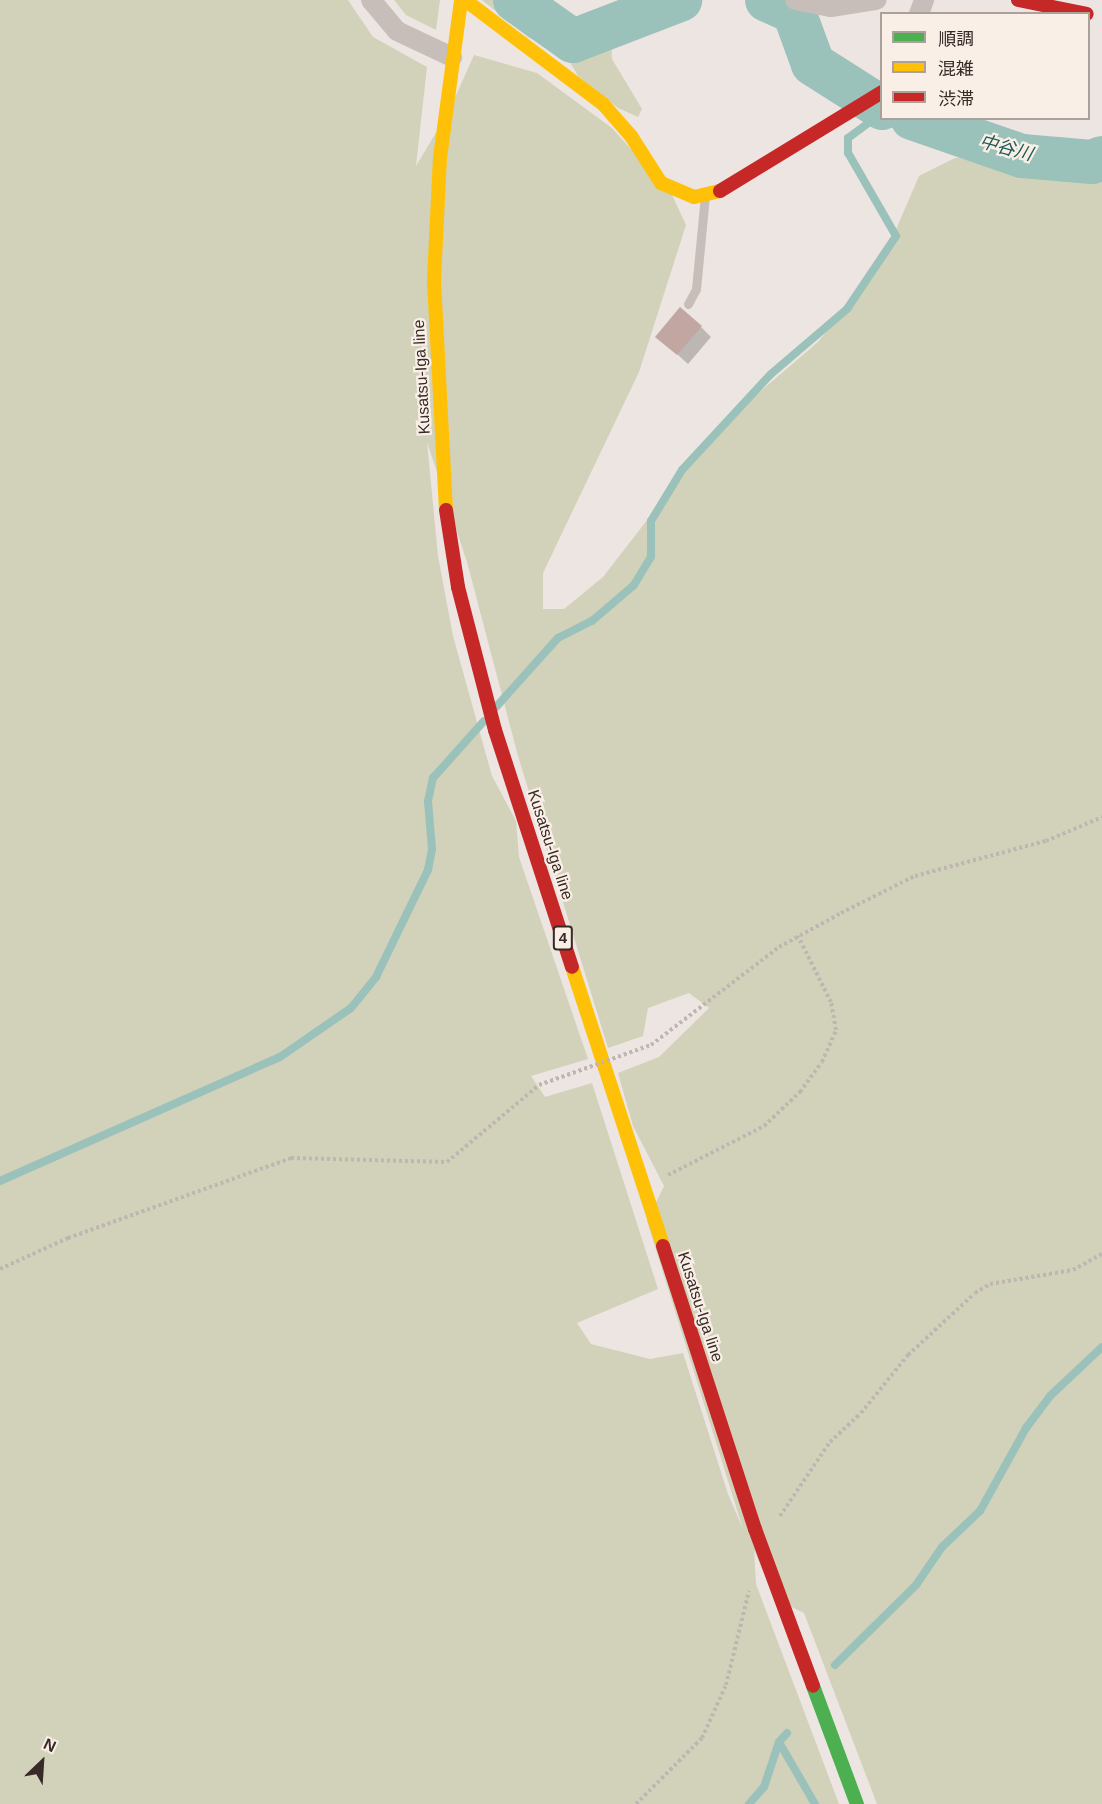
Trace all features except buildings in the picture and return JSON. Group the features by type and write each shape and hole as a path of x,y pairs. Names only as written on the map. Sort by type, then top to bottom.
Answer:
{"main road":[{"name":"Kusatsu-Iga line","path":"463,0 453,49 440,158 434,280 446,519 458,586 495,730 755,1529 771,1566 857,1804"},
{"path":"463,0 603,104 631,136 661,183 682,194 721,191 880,94"},
{"path":"1018,0 1093,12"}],"street":[{"path":"371,0 397,31 453,49"},
{"path":"795,0 831,7 842,3 876,0"}],"lane":[{"path":"688,304 696,289 705,194"}],"path":[{"path":"0,1269 68,1238 291,1158 447,1162 539,1085 651,1045 714,994 798,936 915,876 1046,841 1102,817"},
{"path":"644,1187 764,1126 800,1092 822,1062 836,1030 831,1002 798,936"},
{"path":"755,1529 781,1516 830,1442 861,1413 908,1355 975,1293 990,1284 1073,1270 1102,1254"},
{"path":"636,1804 702,1738 726,1685 750,1587 771,1566"}],"green space":[{"path":"0,0 348,0 373,37 427,67 416,166 450,109 474,55 537,73 612,128 672,195 686,225 639,372 543,573 543,609 564,609 603,577 720,426 818,342 882,262 919,176 955,158 1059,152 1102,137 1102,1804 877,1804 804,1613 775,1599 754,1550 756,1584 839,1804 0,1804","holes":["427,442 467,562 518,756 608,1048 643,1036 648,1008 689,993 709,1008 659,1057 618,1073 633,1126 664,1186 647,1221 743,1529 728,1494 683,1353 650,1359 591,1344 577,1323 658,1289 592,1083 545,1097 531,1076 588,1059 519,857 516,821 492,776 453,636 438,556"]},
{"path":"394,0 440,0 436,30 406,15"},
{"path":"482,0 529,0 574,34 611,35 612,59 642,109 638,117 618,108 578,76 567,57 528,37"}],"waterway":[{"name":"中谷川","path":"515,0 573,41 680,0"},
{"name":"中谷川","path":"767,0 794,12 813,64 880,107"},
{"path":"496,707 558,638 592,621 634,585 651,557 651,521 682,470 771,374 847,309 896,236 848,153 848,138 880,114"},
{"name":"中谷川","path":"918,120 1022,156 1092,162 1102,158"},
{"path":"0,1181 280,1057 351,1008 376,977 428,870 432,849 428,801 433,778 484,721"},
{"path":"835,1665 916,1585 942,1547 980,1511 1026,1428 1050,1396 1102,1347"},
{"path":"749,1804 764,1787 779,1742 787,1733"},
{"path":"779,1742 815,1804"}],"traffic: fast":[{"path":"813,1686 857,1804"}],"traffic: slow":[{"path":"446,510 434,280 440,158 461,0"},
{"path":"465,0 603,104 631,136 661,183 694,197 720,191"},
{"path":"572,967 663,1246"}],"traffic: jam":[{"path":"1018,0 1077,12"},
{"path":"720,191 880,93"},
{"path":"446,510 458,587 495,730 572,967"},
{"path":"663,1246 755,1529 813,1686"}]}
